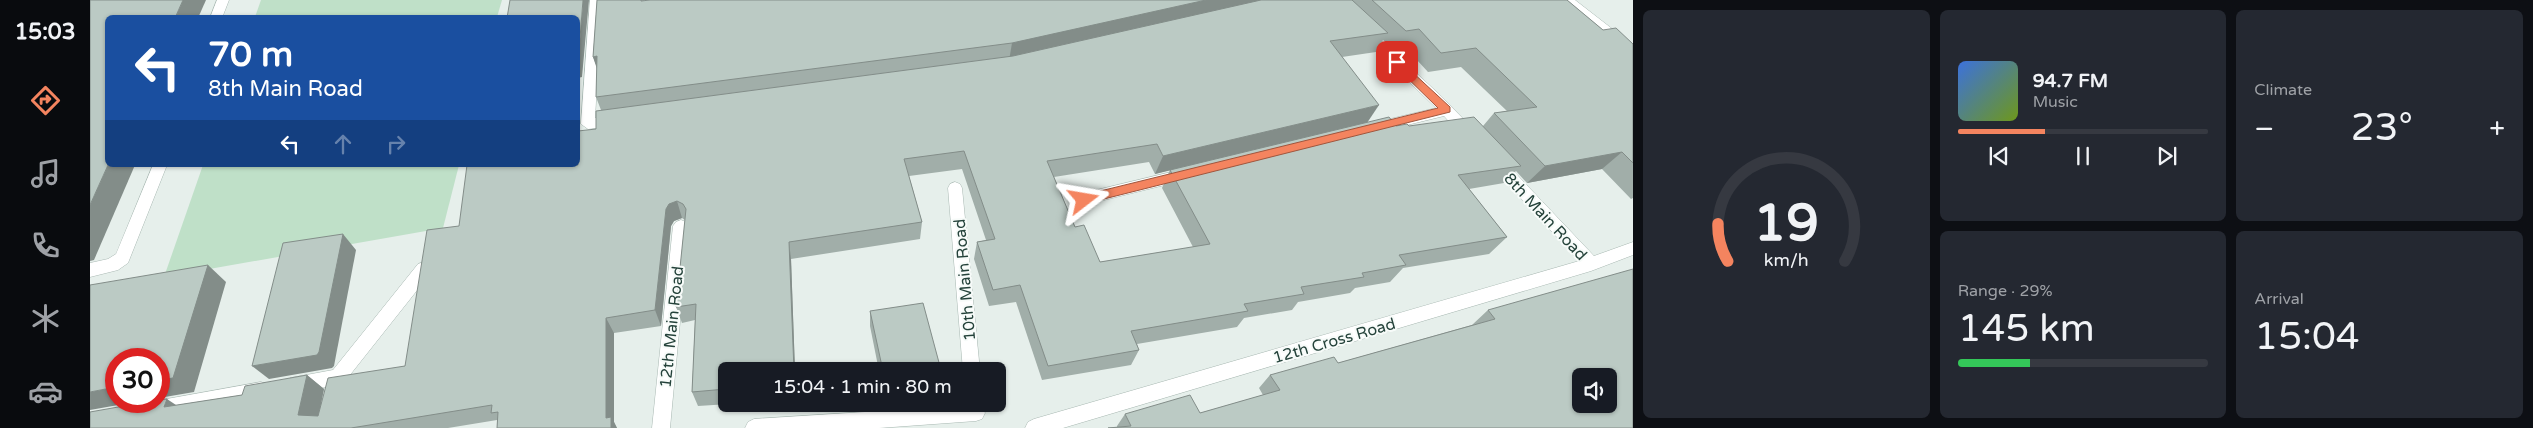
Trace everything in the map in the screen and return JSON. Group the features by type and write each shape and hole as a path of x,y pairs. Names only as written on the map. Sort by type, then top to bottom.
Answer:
{"street":[{"path":"217,15 223,0"},
{"path":"627,119 588,124 603,4 649,0"},
{"path":"1567,0 1633,52"},
{"name":"8th Main Road","path":"1359,26 1446,110 1591,264"},
{"path":"1361,131 1446,110"},
{"path":"90,270 112,265 122,258 159,167"},
{"path":"1084,200 1198,171"},
{"name":"10th Main Road","path":"955,188 971,362"},
{"name":"12th Main Road","path":"661,428 681,226"},
{"name":"12th Cross Road","path":"1034,428 1591,264 1633,248"},
{"path":"332,402 338,377 424,269"},
{"path":"170,406 338,377"},
{"path":"754,428 977,415"}],"green space":[{"path":"261,0 502,0 498,15 256,15"},
{"path":"202,167 458,167 443,228 164,277"}],"building":[{"path":"90,0 183,0 176,15 105,15 105,167 107,167 90,205"},
{"path":"510,0 583,0 580,38 580,15 508,15"},
{"path":"597,0 1206,0 1012,43 596,97 597,56 593,57"},
{"path":"1261,0 1352,0 1388,33 1330,41 1379,105 1163,156 1157,144 1047,161 1075,227 1084,225 1100,262 1210,244 1170,170 1389,117 1396,126 1407,124 1409,126 1474,117 1521,166 1458,175 1507,237 1399,255 1406,265 1362,273 1364,277 1301,287 1304,294 1244,304 1248,311 1131,331 1139,350 1048,366 1020,285 993,290 977,242 995,239 964,151 904,159 922,222 789,242 794,362 718,362 718,390 692,392 696,304 676,307 686,209 683,204 677,201 669,204 666,209 655,310 606,318 606,418 611,417 611,428 497,428 498,412 491,413 492,405 351,428 90,428 90,412 105,409 105,413 170,413 170,406 242,395 245,386 307,375 298,415 318,416 328,378 405,366 427,230 459,226 467,167 580,167 580,131 596,129 596,111 1013,56"},
{"path":"1372,0 1567,0 1603,30 1616,28 1633,44 1633,163 1622,152 1545,166 1494,113 1537,107 1476,48 1441,53 1419,29 1406,31"},
{"path":"343,234 317,355 252,366 283,243"},
{"path":"208,265 173,378 170,378 170,348 105,348 105,389 90,392 90,285"},
{"path":"1633,269 1633,428 1108,428 1131,426 1125,414 1190,395 1200,413 1280,390 1270,375 1334,357 1338,363 1495,319 1488,310"},
{"path":"923,303 939,362 881,362 870,311"}],"route":[{"path":"1084,200 1446,110 1397,62"}]}
